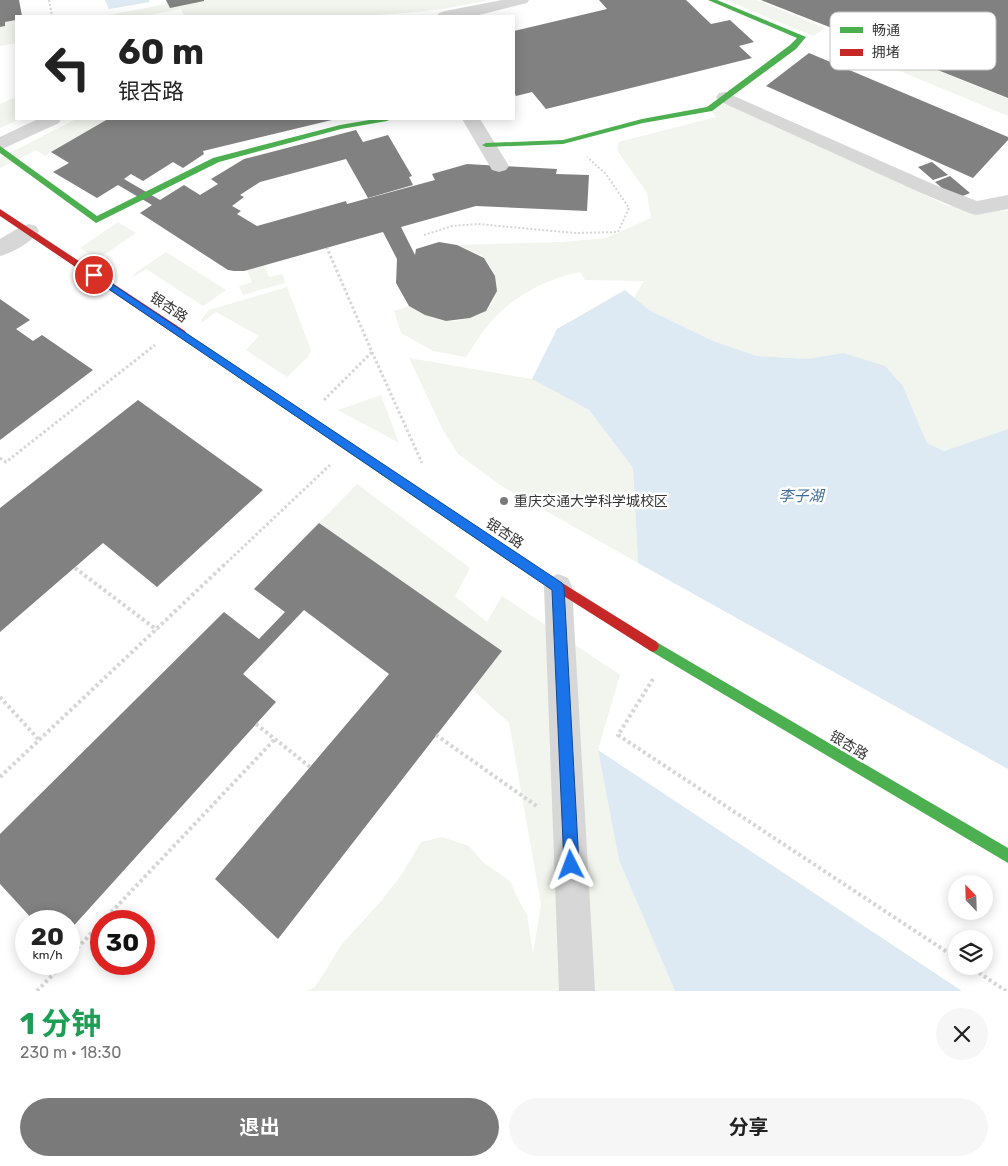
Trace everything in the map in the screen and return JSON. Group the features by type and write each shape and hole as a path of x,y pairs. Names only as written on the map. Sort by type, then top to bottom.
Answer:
{"street":[{"path":"453,15 478,12 521,0"},
{"path":"486,145 563,142 642,121 709,109 793,47 802,37 711,0"},
{"path":"725,97 928,189 976,208 1008,202"},
{"path":"0,144 50,120"},
{"path":"0,149 96,220 216,160 340,127 381,120"},
{"path":"473,120 499,166"},
{"name":"银杏路","path":"0,212 558,587 667,655 1008,856"},
{"path":"0,249 29,231"},
{"path":"558,587 577,991"}],"path":[{"path":"49,0 52,15"},
{"path":"424,235 452,226 478,224 575,233 618,232 629,208 616,186 599,165 563,142"},
{"path":"327,248 423,466"},
{"path":"0,458 6,462 175,329"},
{"path":"306,418 372,352"},
{"path":"0,777 349,447"},
{"path":"75,568 157,630"},
{"path":"667,655 618,735 948,953"},
{"path":"0,696 39,740"},
{"path":"256,724 310,767"},
{"path":"436,735 570,829"},
{"path":"113,910 275,739"},
{"path":"80,945 90,935"},
{"path":"37,991 52,975"},
{"path":"982,975 1006,991"}],"shaded area":[{"path":"166,0 489,0 414,12 375,15 184,15 181,9 149,15 108,15 167,4"},
{"path":"726,0 757,0 825,28 813,36"},
{"path":"15,20 15,43 0,46 0,27 5,22"},
{"path":"897,70 936,70 1008,99 1008,116"},
{"path":"15,97 15,120 18,120 0,128 0,104"},
{"path":"723,104 738,107 948,206 1008,211 1008,429 944,451 927,443 903,386 843,353 807,359 757,356 713,341 649,310 634,298 644,281 585,280 580,272 557,278 524,294 505,308 484,331 466,357 433,351 401,333 394,311 409,306 431,317 449,321 477,316 486,311 491,305 496,292 493,271 479,254 457,245 562,242 606,238 651,218 647,193 617,150 619,142 716,117 709,109"},
{"path":"74,120 106,120 45,156 36,150 0,168 0,158"},
{"path":"118,222 136,233 98,259 80,248"},
{"path":"166,252 226,290 188,317 203,306 146,269 132,278 135,273"},
{"path":"264,265 269,277 283,274 285,283 243,295 239,286 252,282 247,270"},
{"path":"287,287 311,350 308,357 287,377 246,350 259,336 216,312 202,323 201,320 209,310"},
{"path":"409,358 532,379 589,410 633,468 638,563 500,485 458,454 443,430"},
{"path":"381,395 399,443 338,410"},
{"path":"357,484 470,568 455,596 487,622 502,596 620,675 598,750 619,860 675,991 306,991 315,987 342,944 382,900 402,874 421,842 442,837 469,846 483,862 510,881 527,915 533,954 541,904 509,723 472,689 502,651 319,523"}],"water":[{"path":"105,0 149,0 150,2 109,9"},
{"name":"李子湖","path":"625,290 649,310 713,341 757,356 807,359 843,353 885,366 903,386 927,443 944,451 1008,429 1008,769 638,563 633,468 589,410 532,379 557,329"},
{"path":"598,750 962,991 675,991 619,860"}],"building":[{"path":"0,0 19,0 22,15 15,15 15,20 5,22 5,26 0,27"},
{"path":"166,0 204,0 204,1 170,8"},
{"path":"599,0 686,0 711,24 730,20 754,42 739,46 752,58 546,109 532,92 516,96 515,31 607,9"},
{"path":"761,0 1008,0 1008,98 938,70 996,70 996,12 830,12 830,27"},
{"path":"809,53 830,62 830,70 849,70 1008,137 1008,140 973,178 766,86"},
{"path":"106,120 332,120 203,151 204,154 183,168 173,162 143,181 131,174 124,179 160,200 184,185 200,195 218,184 211,179 244,159 356,130 363,142 388,135 412,176 409,177 413,185 368,198 346,159 260,182 240,195 244,197 232,206 241,211 237,214 257,226 346,201 347,204 435,180 432,174 467,164 557,169 556,174 589,175 587,211 476,206 401,227 415,255 416,249 439,242 457,245 484,258 495,276 497,291 486,311 470,318 446,321 425,315 409,306 396,283 397,259 383,232 244,271 228,270 140,213 152,205 118,185 97,198 53,172 69,163 51,152"},
{"path":"932,162 948,175 933,180 918,167"},
{"path":"950,176 970,193 955,199 935,182"},
{"path":"0,299 30,320 16,329 33,341 42,335 93,370 0,440"},
{"path":"138,400 263,490 157,587 103,543 0,632 0,508"},
{"path":"319,523 502,651 278,939 215,879 389,674 304,610 243,674 276,702 80,919 80,910 24,910 0,884 0,834 224,612 259,639 285,612 254,589"}],"traffic: fast":[{"path":"486,145 563,142 642,121 709,109 793,47 802,37 711,0"},
{"path":"0,149 96,220 216,160 340,127 381,120"},
{"path":"182,334 514,558"},
{"path":"653,646 1008,856"}],"traffic: jam":[{"path":"0,212 182,334"},
{"path":"514,558 653,646"}],"place":[{"name":"重庆交通大学科学城校区","path":"504,501"}],"route":[{"path":"94,275 558,587 571,865"}]}
